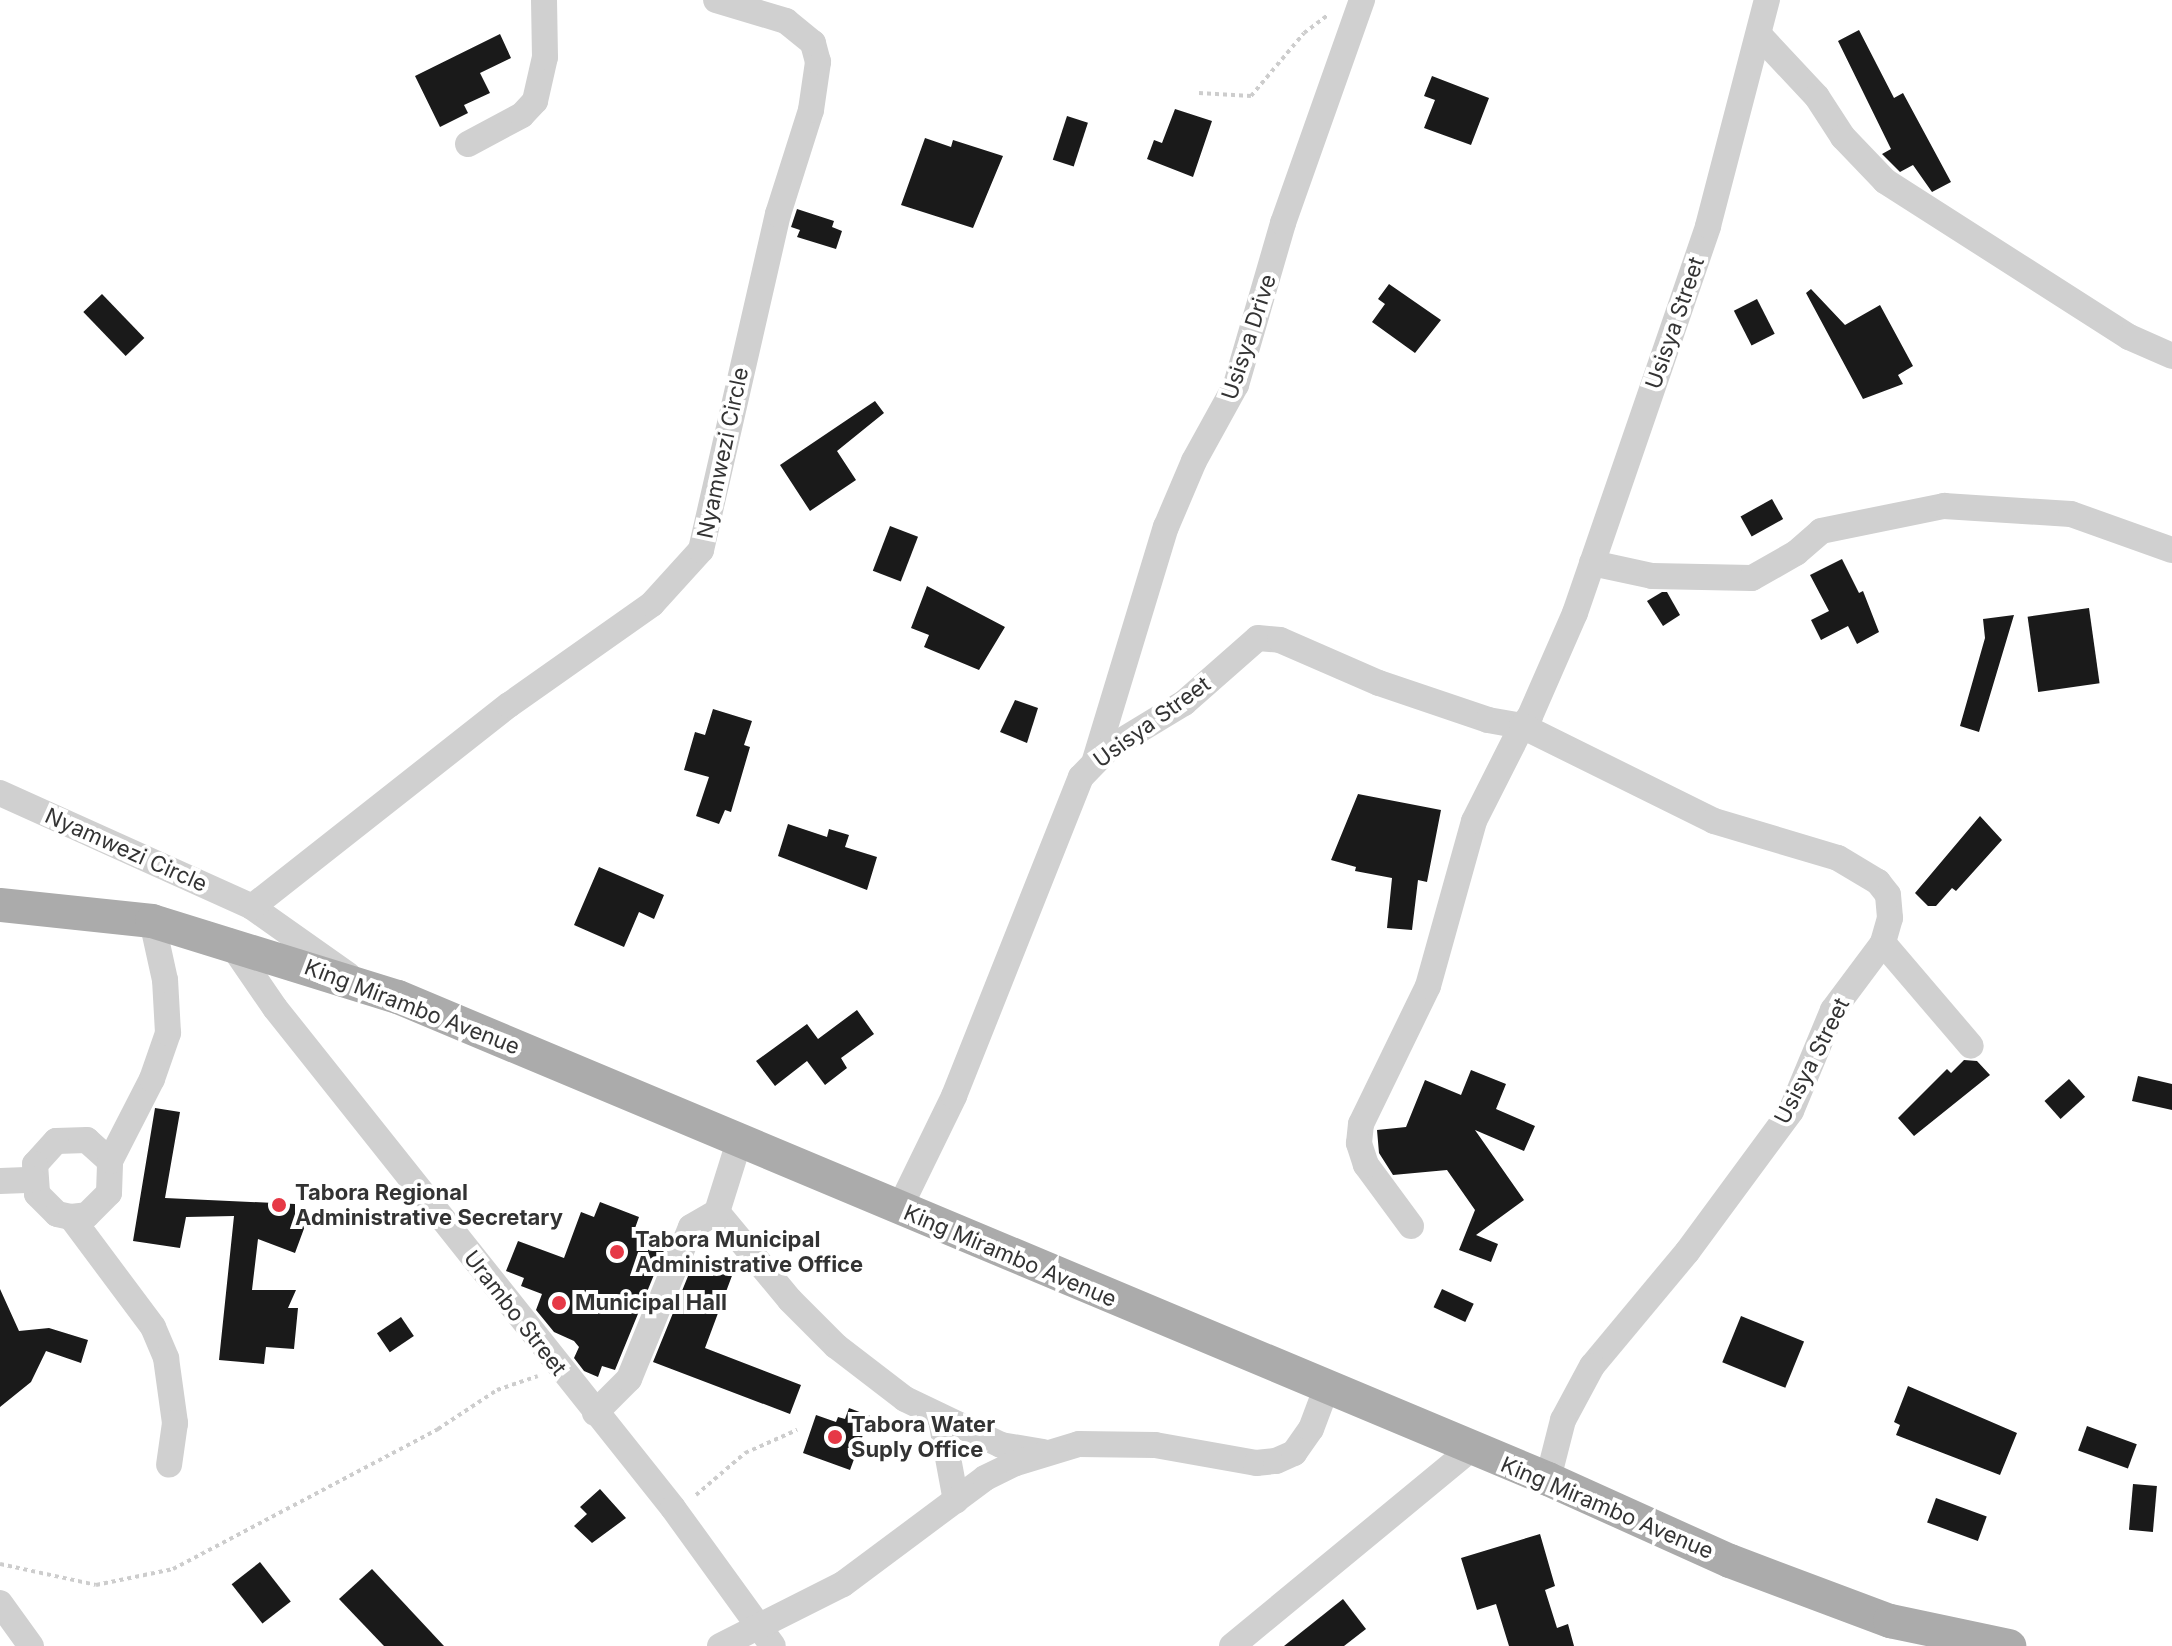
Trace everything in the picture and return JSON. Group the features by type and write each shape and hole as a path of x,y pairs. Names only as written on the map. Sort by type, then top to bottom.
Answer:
{"main road":[{"name":"King Mirambo Avenue","path":"0,905 152,921 229,941 361,984 1470,1450 1548,1479 1730,1561 1852,1609 1921,1630 2009,1646"}],"street":[{"path":"468,144 511,122 535,101 545,57 544,0"},
{"name":"Nyamwezi Circle","path":"252,907 509,705 652,604 701,550 778,214 811,110 818,62 813,43 786,21 716,0"},
{"name":"Usisya Street","path":"1522,726 1553,669 1708,226 1767,0"},
{"name":"Usisya Drive","path":"1095,760 1166,527 1194,461 1236,385 1283,223 1362,1"},
{"path":"1760,36 1817,97 1843,137 1885,181 2117,330 2172,356"},
{"path":"1592,563 1652,576 1752,578 1796,553 1821,531 1944,506 2071,514 2172,550"},
{"name":"Usisya Street","path":"899,1209 954,1096 1072,797 1095,760 1184,703 1258,638 1280,640 1438,704 1522,726 1714,821 1863,869 1888,895 1890,918 1883,943 1833,1010 1778,1131 1592,1366 1563,1420 1548,1479"},
{"path":"1411,1226 1366,1165 1359,1143 1361,1124 1428,986 1474,821 1522,726"},
{"name":"Nyamwezi Circle","path":"0,793 252,907 361,984"},
{"path":"110,1161 152,1079 168,1033 167,991 152,921"},
{"name":"Urambo Street","path":"229,941 558,1367 673,1508 766,1635"},
{"path":"1883,943 1971,1046"},
{"path":"64,1139 87,1140 110,1161 113,1177 105,1200 87,1215 71,1217 45,1206 33,1180 43,1150 64,1139"},
{"path":"595,1413 629,1379 691,1227 717,1212 739,1142"},
{"path":"0,1181 33,1180"},
{"path":"717,1212 790,1300 836,1346 941,1420 1001,1445 1043,1452"},
{"path":"71,1217 153,1327 166,1358 175,1423 169,1465"},
{"path":"720,1646 766,1635 843,1584 985,1478 1043,1452 1079,1444 1155,1445 1256,1463 1276,1461 1294,1453 1311,1429 1326,1389"},
{"path":"941,1420 956,1501"},
{"path":"1232,1646 1470,1450"},
{"path":"0,1603 31,1646"}],"path":[{"path":"1199,93 1251,96 1304,33 1339,8 1362,1"},
{"path":"0,1564 96,1585 173,1569 438,1429 497,1390 558,1367"},
{"path":"673,1508 700,1493 745,1453 797,1430"}],"building":[{"path":"1859,30 1894,98 1903,93 1951,182 1932,192 1913,165 1900,172 1882,154 1891,149 1838,41"},
{"path":"500,34 511,58 480,73 490,93 464,105 468,113 440,127 415,76"},
{"path":"1432,76 1489,98 1471,145 1424,128 1435,100 1424,96"},
{"path":"1175,109 1212,121 1193,177 1147,159 1154,140 1162,143"},
{"path":"1067,116 1088,123 1074,167 1053,160"},
{"path":"925,138 951,147 953,140 1003,156 973,228 901,205"},
{"path":"797,209 834,221 832,227 842,231 836,249 797,237 800,230 791,227"},
{"path":"1389,284 1441,320 1415,353 1372,322 1385,304 1378,299"},
{"path":"1811,289 1845,325 1880,305 1913,366 1898,375 1903,384 1863,399 1806,293"},
{"path":"102,294 144,338 126,356 83,312"},
{"path":"1757,299 1775,334 1752,346 1734,311"},
{"path":"875,401 884,413 837,451 856,480 810,511 780,465"},
{"path":"1772,499 1783,519 1752,537 1741,516"},
{"path":"890,526 918,537 901,582 873,571"},
{"path":"1842,559 1859,593 1863,591 1879,632 1857,644 1848,626 1821,640 1811,620 1829,611 1810,575"},
{"path":"927,586 1005,627 979,670 924,647 929,635 911,628"},
{"path":"1667,592 1680,615 1663,626 1647,601"},
{"path":"2089,608 2100,683 2038,692 2028,617"},
{"path":"2014,615 1979,732 1960,726 1985,638 1983,619"},
{"path":"1015,700 1038,708 1027,743 1000,732"},
{"path":"713,709 752,721 744,745 750,747 731,812 725,810 719,824 696,816 709,777 684,770 695,732 705,735"},
{"path":"1358,794 1441,810 1427,882 1418,880 1412,930 1387,928 1392,878 1355,871 1356,867 1331,860"},
{"path":"1980,816 2002,840 1956,891 1952,888 1936,906 1928,906 1915,893"},
{"path":"788,824 827,837 829,829 849,835 845,847 877,857 867,890 778,856"},
{"path":"599,867 664,895 654,919 639,912 624,947 574,925"},
{"path":"857,1010 874,1034 841,1058 847,1068 825,1085 807,1061 775,1086 756,1061 807,1024 818,1039"},
{"path":"1964,1060 1977,1061 1990,1075 1914,1136 1898,1118 1947,1069 1951,1073"},
{"path":"1471,1070 1506,1084 1496,1109 1535,1126 1524,1151 1475,1130 1524,1200 1476,1235 1498,1244 1491,1262 1459,1250 1475,1210 1447,1170 1393,1175 1379,1153 1377,1130 1406,1127 1425,1080 1461,1095"},
{"path":"2138,1076 2172,1084 2172,1110 2132,1101"},
{"path":"2069,1079 2085,1097 2061,1119 2044,1101"},
{"path":"155,1108 180,1112 165,1198 295,1204 295,1215 309,1215 295,1253 258,1239 252,1290 296,1290 288,1308 298,1308 294,1349 266,1347 264,1364 219,1360 234,1216 186,1217 180,1248 133,1241"},
{"path":"600,1202 639,1217 634,1231 667,1243 615,1370 602,1366 598,1377 584,1371 574,1358 579,1347 574,1341 554,1332 536,1310 542,1294 521,1286 524,1278 506,1271 518,1241 564,1258 581,1212 594,1217"},
{"path":"695,1259 733,1273 705,1348 801,1385 790,1414 653,1362"},
{"path":"0,1289 19,1331 49,1328 88,1340 81,1363 46,1351 31,1382 0,1407"},
{"path":"1442,1289 1474,1304 1465,1322 1434,1307"},
{"path":"1741,1316 1804,1341 1785,1388 1722,1362"},
{"path":"401,1317 414,1336 390,1352 377,1333"},
{"path":"1908,1386 2017,1433 2000,1475 1896,1435 1900,1425 1894,1422"},
{"name":"Tabora Water Suply Office","path":"849,1408 870,1416 850,1470 803,1453 816,1415 836,1422 838,1417 845,1419"},
{"path":"2087,1426 2137,1444 2128,1469 2078,1450"},
{"path":"2133,1484 2157,1486 2153,1532 2129,1530"},
{"path":"600,1489 626,1518 592,1543 574,1526 587,1514 580,1507"},
{"path":"1936,1498 1987,1516 1978,1541 1927,1522"},
{"path":"1540,1534 1555,1586 1545,1590 1557,1628 1568,1624 1574,1646 1509,1646 1496,1604 1477,1610 1461,1558"},
{"path":"260,1562 291,1601 262,1624 232,1584"},
{"path":"372,1569 444,1646 384,1646 339,1599"},
{"path":"1343,1599 1366,1629 1344,1646 1284,1646"}],"place":[{"name":"Tabora Regional Administrative Secretary","path":"279,1205"},
{"name":"Tabora Municipal Administrative Office","path":"617,1252"},
{"name":"Municipal Hall","path":"559,1303"},
{"name":"Tabora Water Suply Office","path":"835,1437"}]}
